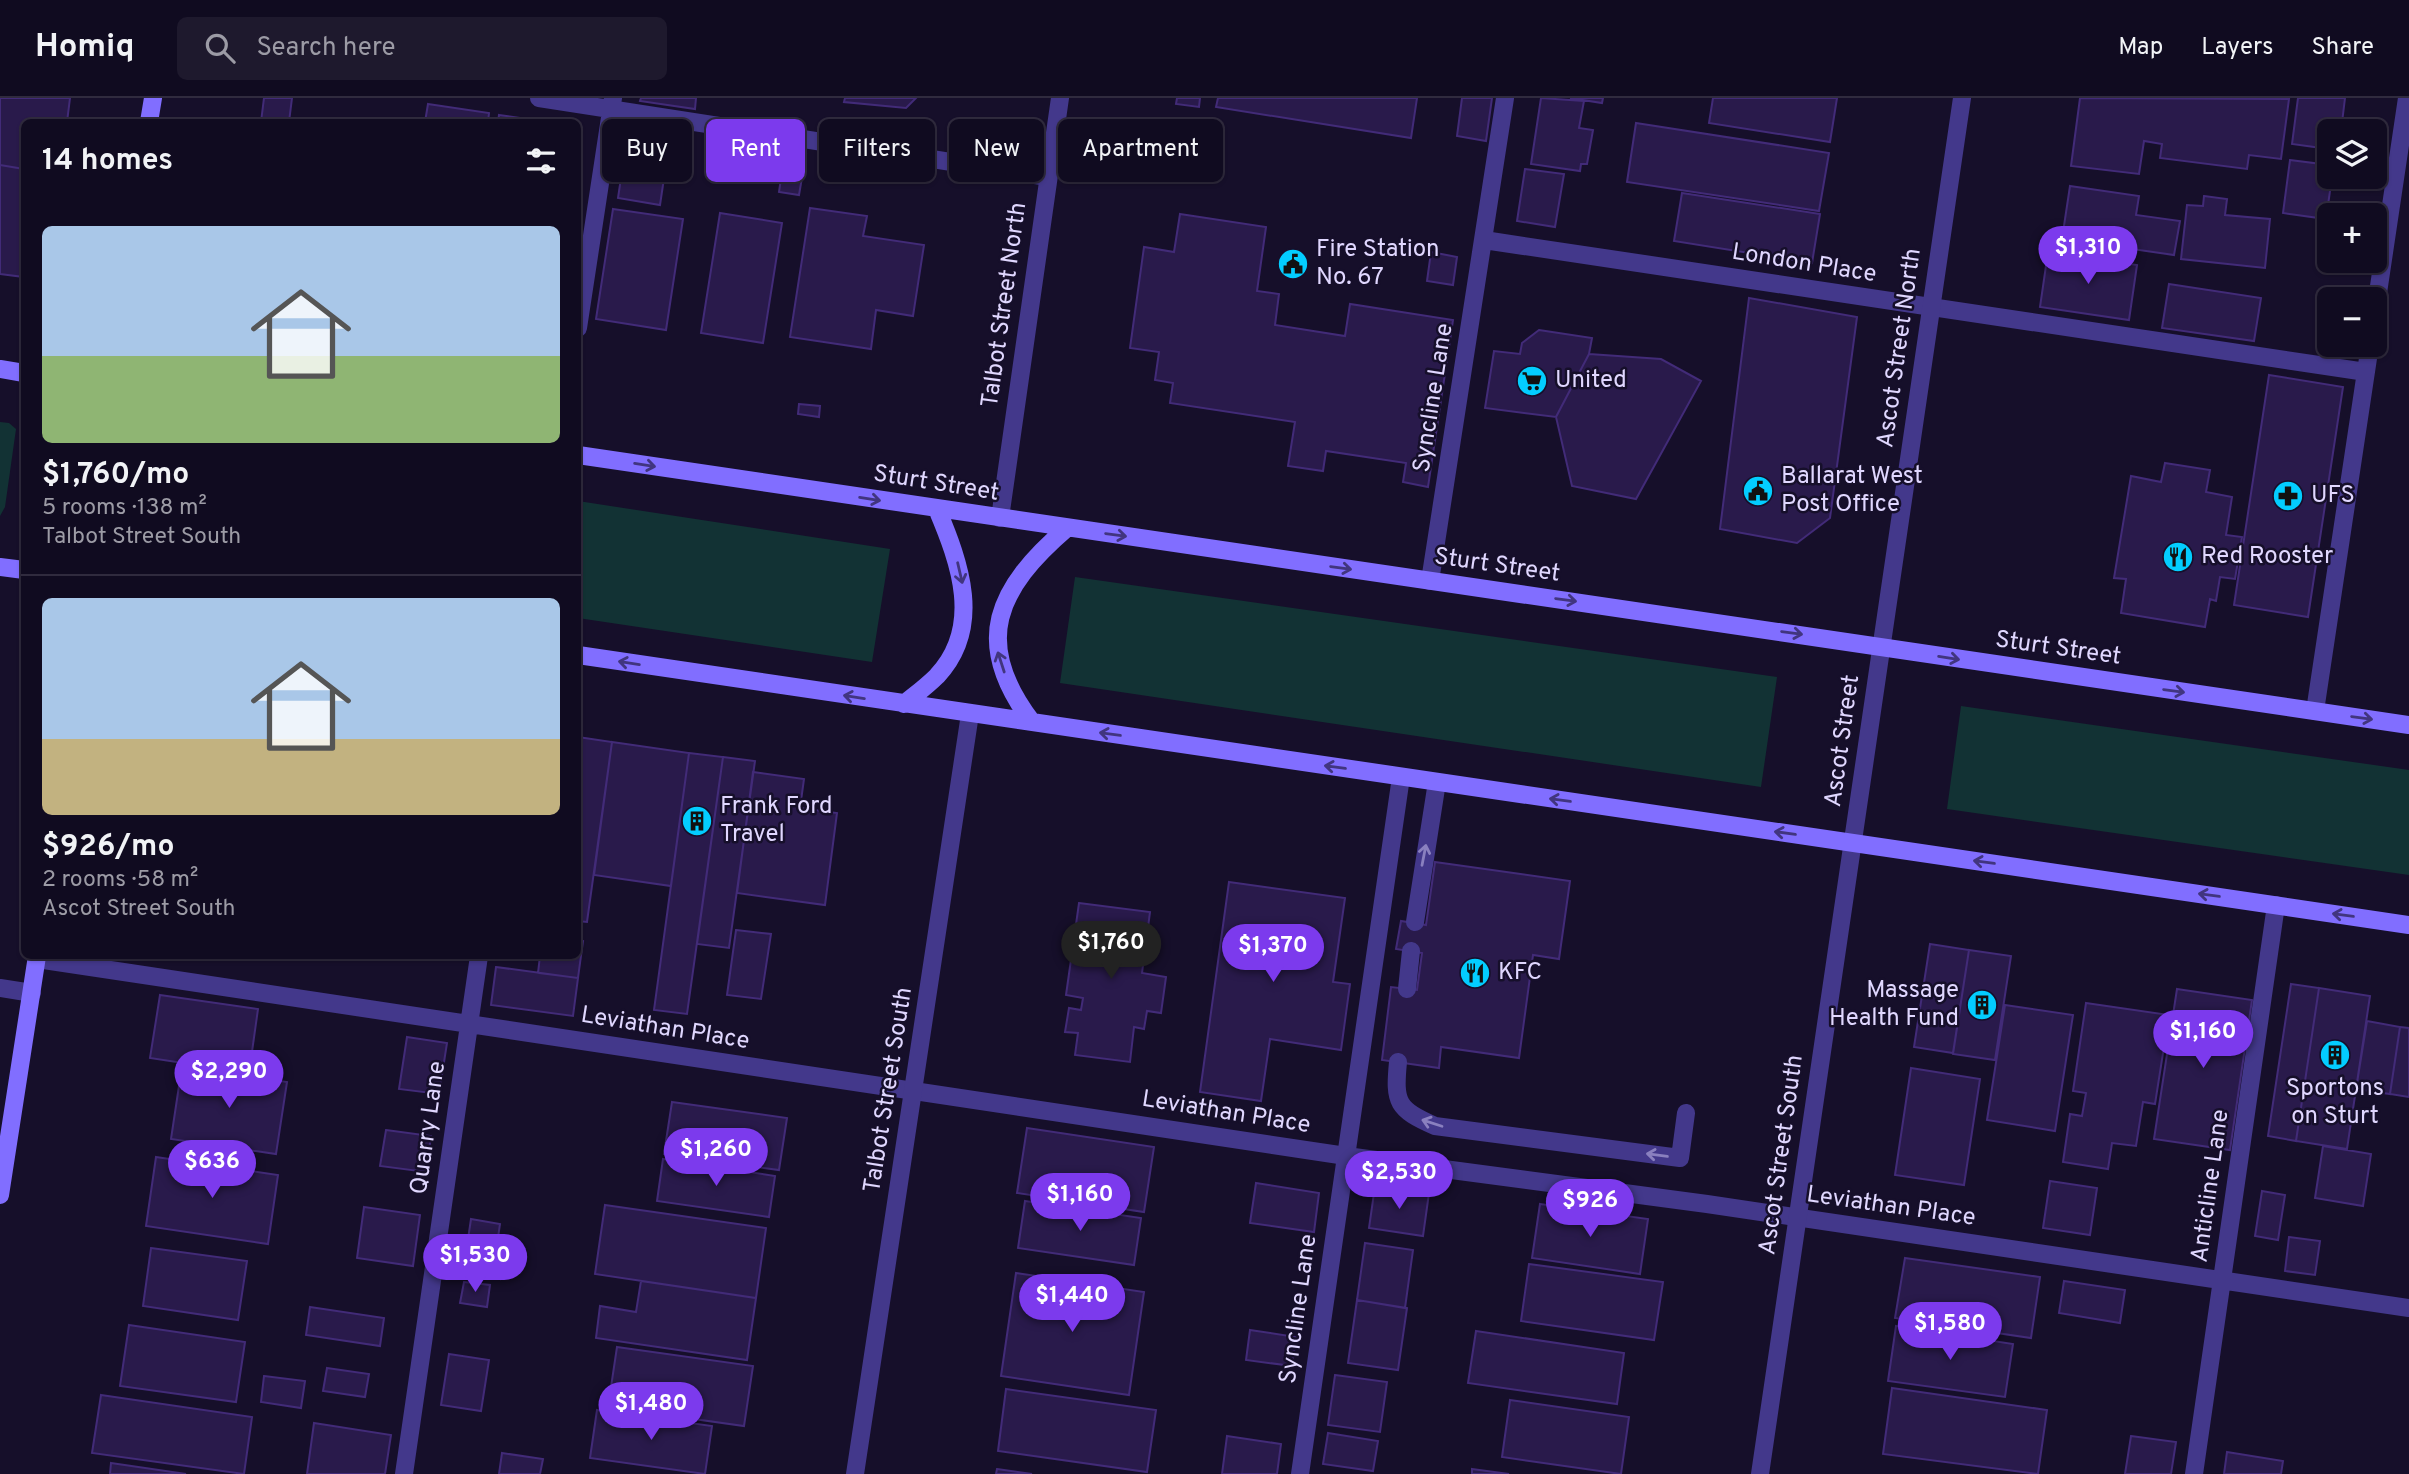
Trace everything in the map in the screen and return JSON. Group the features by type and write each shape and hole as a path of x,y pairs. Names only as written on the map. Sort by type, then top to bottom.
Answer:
{"main road":[{"path":"150,119 153,98"},
{"path":"0,369 21,372"},
{"name":"Sturt Street","path":"581,455 2409,725"},
{"path":"904,704 938,675 959,642 965,597 955,552 937,509"},
{"path":"1032,722 1012,696 996,646 1003,601 1032,558 1067,528"},
{"path":"0,567 21,570"},
{"path":"581,655 2409,925"},
{"path":"0,1195 37,959"}],"street":[{"path":"539,98 612,103 1048,177"},
{"name":"Talbot Street North","path":"1000,518 1060,98"},
{"name":"Syncline Lane","path":"1430,581 1505,98"},
{"name":"Ascot Street North","path":"1881,647 1962,98"},
{"path":"2379,287 2407,98"},
{"path":"581,308 612,103"},
{"name":"London Place","path":"1484,240 2366,372"},
{"path":"2315,711 2368,357"},
{"name":"Ascot Street","path":"1853,843 1881,647"},
{"name":"Talbot Street South","path":"855,1474 970,713"},
{"name":"Syncline Lane","path":"1300,1474 1401,777"},
{"path":"1415,922 1437,782"},
{"name":"Ascot Street South","path":"1760,1474 1853,843"},
{"name":"Anticline Lane","path":"2194,1474 2276,905"},
{"path":"1407,989 1411,951"},
{"name":"Leviathan Place","path":"50,959 1346,1156 1797,1218 2409,1308"},
{"name":"Quarry Lane","path":"404,1474 479,959"},
{"path":"0,988 32,993"},
{"path":"1398,1062 1396,1099 1408,1114 1435,1125 1679,1158 1686,1113"}],"green space":[{"path":"0,422 9,423 16,429 5,507 0,516"},
{"path":"581,501 890,549 872,662 581,618"},
{"path":"1075,577 1777,677 1761,787 1060,683"},
{"path":"1961,706 2409,770 2409,875 1947,809"}],"building":[{"path":"0,98 70,98 67,119 21,119 21,168 0,165"},
{"path":"264,98 292,98 289,119 261,119"},
{"path":"641,98 696,98 695,109 640,101"},
{"path":"845,98 916,98 906,108 844,102"},
{"path":"1177,98 1200,98 1199,107 1176,104"},
{"path":"1218,98 1417,98 1411,138 1216,107"},
{"path":"1462,98 1492,98 1486,141 1457,136"},
{"path":"1541,98 1584,101 1579,128 1593,130 1587,164 1581,164 1580,171 1531,164"},
{"path":"1570,98 1603,98 1602,103"},
{"path":"1713,98 1837,98 1830,142 1709,123"},
{"path":"2080,98 2289,99 2281,159 2249,155 2247,169 2160,158 2162,144 2144,141 2139,174 2071,166"},
{"path":"2298,98 2345,98 2342,119 2317,119 2317,147 2292,144"},
{"path":"428,104 489,113 488,119 426,119"},
{"path":"499,115 527,119 498,119"},
{"path":"1636,123 1829,153 1819,211 1627,182"},
{"path":"2290,160 2317,163 2317,189 2330,189 2328,203 2317,203 2317,218 2283,213"},
{"path":"0,165 21,168 21,277 0,274"},
{"path":"1525,169 1564,174 1555,227 1517,221"},
{"path":"620,182 663,182 660,205 618,198"},
{"path":"780,182 801,182 799,195 779,192"},
{"path":"2070,186 2139,196 2136,215 2180,221 2174,255 2062,239"},
{"path":"1682,193 1820,214 1812,263 1674,241"},
{"path":"2204,196 2227,199 2225,215 2270,219 2265,268 2181,259 2187,205 2203,206"},
{"path":"810,208 867,216 863,236 924,245 913,316 876,310 871,349 790,337"},
{"path":"613,209 683,219 666,330 596,319"},
{"path":"720,213 782,223 763,343 701,333"},
{"path":"1180,214 1266,227 1257,291 1279,294 1275,325 1345,336 1350,304 1453,320 1428,487 1403,482 1406,463 1326,451 1323,471 1288,466 1295,422 1170,403 1173,383 1155,380 1159,352 1130,348 1144,247 1174,252"},
{"path":"1431,252 1457,257 1453,285 1427,281"},
{"path":"2048,252 2137,265 2129,320 2040,307"},
{"path":"2169,284 2261,298 2254,341 2162,328"},
{"path":"1749,298 1857,317 1830,518 1797,543 1720,529"},
{"name":"United","path":"1539,330 1592,338 1589,354 1556,417 1485,408 1494,351 1520,354 1522,343"},
{"path":"1589,354 1661,359 1701,381 1636,499 1572,486 1556,417"},
{"name":"UFS","path":"2269,375 2343,387 2308,617 2234,605"},
{"path":"799,404 820,406 819,417 798,414"},
{"name":"Red Rooster","path":"2165,463 2210,470 2206,492 2232,497 2226,535 2242,537 2235,579 2220,577 2216,601 2210,599 2205,627 2121,613 2126,579 2114,578 2131,476 2161,482"},
{"path":"581,737 612,742 587,922 581,921"},
{"path":"612,742 689,753 671,886 594,875"},
{"name":"Frank Ford Travel","path":"689,753 723,757 687,1014 654,1010"},
{"path":"723,757 755,761 729,948 697,944"},
{"path":"753,772 804,779 800,808 837,813 825,905 737,893"},
{"name":"KFC","path":"1435,862 1570,881 1559,959 1533,955 1519,1058 1441,1047 1439,1068 1382,1060 1391,987 1417,990 1422,953 1396,949 1401,921 1426,925"},
{"path":"1229,882 1345,898 1333,982 1350,984 1341,1050 1270,1039 1261,1101 1200,1092"},
{"path":"1079,903 1150,912 1142,973 1166,977 1161,1013 1147,1011 1144,1029 1134,1027 1130,1062 1075,1055 1078,1033 1065,1032 1069,1008 1081,1010 1083,998 1066,995"},
{"path":"736,930 771,934 761,999 727,995"},
{"path":"1930,944 1969,950 1953,1053 1914,1047"},
{"name":"Massage Health Fund","path":"1969,950 2011,956 1995,1060 1953,1054"},
{"path":"540,959 581,959 578,978 538,973"},
{"path":"496,967 578,978 573,1016 491,1005"},
{"path":"2291,984 2319,988 2296,1141 2268,1136"},
{"name":"Sportons on Sturt","path":"2319,988 2370,996 2347,1149 2296,1141"},
{"path":"2177,989 2252,1000 2230,1150 2154,1139"},
{"path":"160,995 258,1009 249,1073 150,1058"},
{"path":"2086,1003 2169,1015 2155,1104 2143,1102 2136,1146 2112,1143 2108,1169 2063,1162 2070,1114 2082,1116 2086,1093 2073,1091"},
{"path":"2005,1005 2073,1015 2055,1131 1987,1120"},
{"path":"2367,1021 2400,1027 2390,1094 2356,1089"},
{"path":"2400,1027 2409,1028 2409,1097 2390,1094"},
{"path":"407,1037 447,1043 439,1094 399,1089"},
{"path":"182,1066 287,1082 276,1154 171,1139"},
{"path":"1911,1068 1980,1079 1964,1185 1895,1175"},
{"path":"672,1102 787,1118 779,1170 664,1154"},
{"path":"1027,1128 1154,1147 1144,1212 1017,1193"},
{"path":"386,1130 431,1136 426,1172 380,1166"},
{"path":"2323,1146 2371,1154 2363,1206 2315,1198"},
{"path":"156,1157 278,1175 268,1244 146,1226"},
{"path":"663,1159 775,1176 769,1217 657,1201"},
{"path":"2050,1181 2097,1188 2090,1235 2043,1228"},
{"path":"1256,1183 1319,1193 1314,1232 1250,1223"},
{"path":"1375,1186 1429,1193 1423,1236 1369,1228"},
{"path":"2262,1191 2285,1195 2278,1240 2255,1236"},
{"path":"1025,1201 1141,1218 1134,1265 1018,1248"},
{"path":"1540,1204 1648,1219 1640,1274 1532,1258"},
{"path":"605,1205 766,1228 756,1298 595,1274"},
{"path":"364,1207 420,1215 413,1266 357,1258"},
{"path":"471,1219 500,1224 496,1251 467,1246"},
{"path":"2289,1237 2320,1241 2315,1275 2285,1271"},
{"path":"1365,1243 1413,1250 1405,1308 1357,1300"},
{"path":"151,1248 247,1261 238,1320 143,1306"},
{"path":"467,1254 502,1259 500,1279 464,1273"},
{"path":"1905,1258 2040,1277 2031,1338 1895,1318"},
{"path":"1529,1264 1663,1282 1654,1340 1521,1321"},
{"path":"1016,1273 1144,1292 1129,1395 1001,1376"},
{"path":"641,1281 756,1298 747,1360 596,1338 600,1306 636,1312"},
{"path":"2064,1281 2125,1290 2120,1323 2059,1313"},
{"path":"464,1282 490,1285 487,1307 460,1303"},
{"path":"1357,1300 1407,1308 1398,1370 1348,1363"},
{"path":"310,1307 384,1318 380,1346 306,1335"},
{"path":"129,1325 245,1342 236,1402 120,1386"},
{"path":"1896,1326 2013,1344 2005,1397 1888,1381"},
{"path":"1250,1330 1296,1337 1292,1366 1246,1360"},
{"path":"1476,1331 1624,1353 1617,1404 1468,1383"},
{"path":"617,1347 753,1366 744,1426 608,1407"},
{"path":"449,1354 489,1360 481,1411 441,1405"},
{"path":"327,1368 369,1374 365,1397 323,1391"},
{"path":"1335,1375 1387,1382 1380,1432 1328,1425"},
{"path":"264,1376 305,1381 301,1408 261,1402"},
{"path":"1892,1388 2047,1410 2038,1474 1883,1454"},
{"path":"1006,1389 1156,1410 1147,1472 998,1451"},
{"path":"101,1395 252,1417 244,1474 92,1453"},
{"path":"1510,1400 1629,1417 1621,1474 1502,1457"},
{"path":"597,1410 712,1426 705,1474 590,1458"},
{"path":"314,1423 391,1435 385,1474 307,1474"},
{"path":"1328,1433 1378,1441 1373,1471 1323,1464"},
{"path":"1227,1436 1281,1444 1277,1474 1222,1474"},
{"path":"2131,1436 2176,1442 2171,1474 2125,1474"},
{"path":"2227,1452 2283,1461 2281,1474 2224,1474"},
{"path":"502,1453 543,1459 540,1474 499,1474"},
{"path":"111,1463 186,1474 110,1474"},
{"path":"997,1469 1032,1474 996,1474"},
{"path":"1472,1469 1509,1474 1472,1474"}],"place":[{"name":"Fire Station No. 67","path":"1293,264"},
{"name":"United","path":"1532,381"},
{"name":"Ballarat West Post Office","path":"1758,491"},
{"name":"UFS","path":"2288,496"},
{"name":"Red Rooster","path":"2178,557"},
{"name":"Frank Ford Travel","path":"697,821"},
{"name":"KFC","path":"1475,973"},
{"name":"Massage Health Fund","path":"1982,1005"},
{"name":"Sportons on Sturt","path":"2335,1055"}]}
